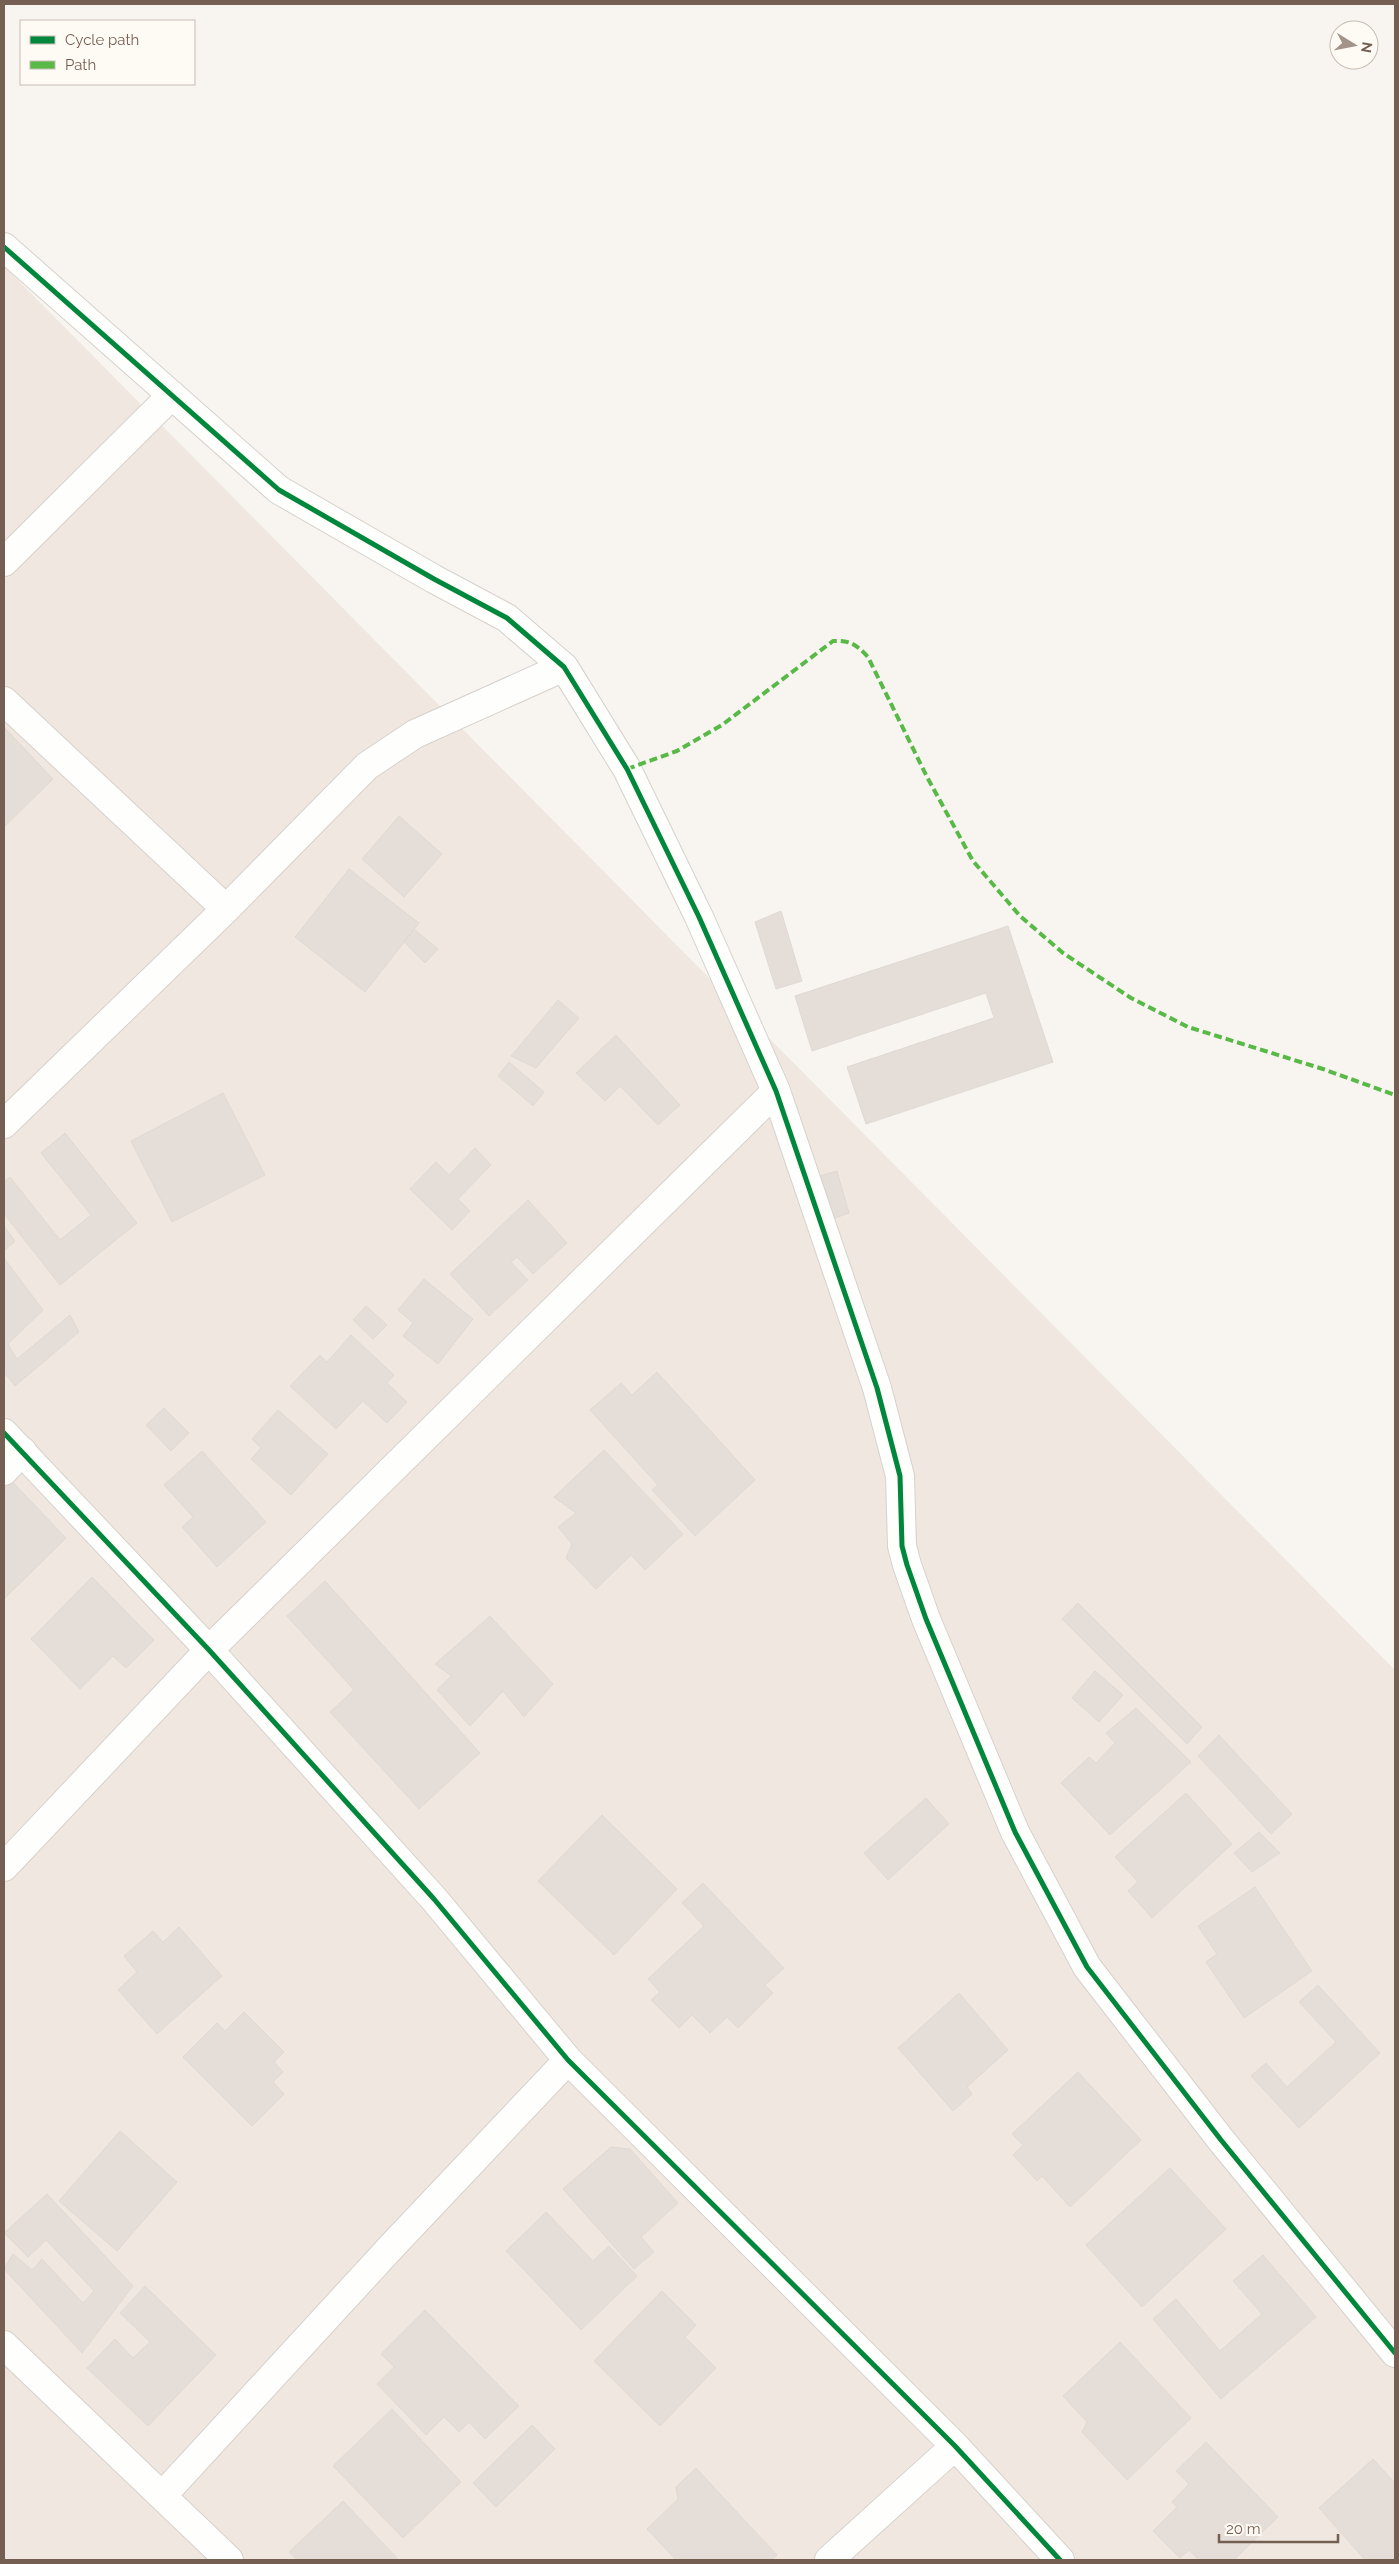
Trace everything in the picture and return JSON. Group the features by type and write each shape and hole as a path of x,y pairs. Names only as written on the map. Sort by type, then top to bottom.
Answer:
{"street":[{"path":"4,247 172,395 219,440 279,490 434,580 507,618 564,667 626,769 699,917 776,1091 877,1388 900,1476 902,1546 907,1565 926,1619 1015,1832 1087,1967 1221,2140 1395,2353"},
{"path":"4,562 172,395"},
{"path":"4,1124 226,909 367,766 415,734 564,667"},
{"path":"4,701 226,909"},
{"path":"4,1867 210,1650 776,1091"},
{"path":"4,1471 13,1442 210,1650 434,1899 568,2060 955,2446 1060,2560"},
{"path":"163,2495 400,2238 568,2060"},
{"path":"4,2345 163,2495 228,2560"},
{"path":"829,2560 955,2446"}],"shaded area":[{"path":"4,266 1395,1670 1395,2560 4,2560"}],"building":[{"path":"4,727 53,779 4,827"},
{"path":"399,816 442,854 404,897 362,859"},
{"path":"349,869 419,923 365,992 295,937"},
{"path":"781,911 802,981 776,989 755,922"},
{"path":"1008,926 1053,1062 866,1124 847,1067 994,1018 986,993 812,1051 795,996"},
{"path":"414,929 438,949 425,963 404,942"},
{"path":"558,1000 579,1018 536,1068 511,1056"},
{"path":"616,1035 680,1105 658,1125 620,1086 605,1101 576,1073"},
{"path":"509,1062 544,1092 533,1106 498,1076"},
{"path":"223,1093 265,1175 172,1222 131,1141"},
{"path":"65,1133 137,1223 60,1285 4,1214 4,1182 10,1177 60,1240 91,1215 41,1153"},
{"path":"475,1148 491,1165 458,1199 470,1211 452,1230 410,1189 436,1162 449,1175"},
{"path":"837,1171 849,1213 832,1219 820,1176"},
{"path":"528,1200 567,1243 533,1274 517,1257 511,1262 528,1280 489,1316 450,1274"},
{"path":"4,1226 15,1241 4,1251"},
{"path":"4,1258 43,1310 8,1344 17,1359 70,1315 79,1332 15,1386 4,1372"},
{"path":"424,1279 473,1319 438,1364 403,1336 413,1323 398,1310"},
{"path":"366,1306 387,1325 373,1339 353,1320"},
{"path":"351,1335 394,1375 387,1383 407,1402 387,1423 363,1401 336,1429 290,1386 320,1355 327,1362"},
{"path":"657,1372 755,1480 695,1536 652,1490 658,1485 590,1410 621,1383 632,1395"},
{"path":"164,1408 189,1433 171,1451 146,1425"},
{"path":"278,1410 328,1454 291,1495 251,1459 261,1448 252,1439"},
{"path":"604,1450 683,1534 645,1570 631,1555 596,1589 566,1558 572,1544 558,1527 576,1513 554,1497"},
{"path":"202,1451 266,1522 217,1567 182,1527 193,1517 164,1485"},
{"path":"7,1476 66,1538 4,1599 4,1480"},
{"path":"92,1577 154,1640 126,1668 113,1656 80,1689 31,1639"},
{"path":"325,1581 480,1753 419,1809 330,1712 354,1690 287,1616"},
{"path":"1078,1603 1202,1727 1187,1744 1062,1619"},
{"path":"490,1616 553,1684 524,1717 503,1691 470,1726 437,1690 451,1676 435,1664"},
{"path":"1095,1671 1123,1695 1099,1722 1072,1698"},
{"path":"1136,1708 1191,1762 1110,1835 1061,1783 1089,1757 1096,1763 1115,1743 1106,1733"},
{"path":"1219,1735 1292,1814 1271,1834 1198,1756"},
{"path":"1186,1793 1232,1844 1152,1918 1128,1891 1138,1882 1115,1857"},
{"path":"926,1798 949,1824 888,1880 864,1853"},
{"path":"602,1815 677,1889 614,1955 538,1881"},
{"path":"1259,1832 1280,1853 1252,1872 1234,1853"},
{"path":"703,1883 784,1968 765,1985 773,1993 738,2028 727,2017 710,2033 692,2015 679,2028 651,2000 660,1992 648,1979 704,1926 682,1903"},
{"path":"1255,1887 1312,1971 1244,2018 1206,1962 1217,1954 1198,1926"},
{"path":"179,1927 222,1976 157,2034 118,1990 137,1972 124,1956 153,1931 163,1942"},
{"path":"1318,1985 1380,2053 1299,2128 1251,2076 1266,2063 1287,2087 1336,2042 1299,2002"},
{"path":"959,1993 1008,2050 967,2087 972,2094 953,2111 898,2048"},
{"path":"244,2012 284,2052 274,2062 283,2072 273,2082 284,2094 252,2126 183,2057 217,2023 225,2031"},
{"path":"1078,2072 1141,2140 1070,2207 1042,2176 1037,2181 1013,2155 1023,2145 1012,2134"},
{"path":"120,2131 177,2182 117,2251 59,2201"},
{"path":"611,2147 630,2149 678,2203 641,2237 654,2252 634,2269 563,2189"},
{"path":"1170,2168 1226,2229 1142,2307 1086,2245"},
{"path":"47,2194 133,2286 82,2353 4,2269 13,2254 32,2270 42,2259 83,2303 94,2291 46,2240 28,2257 4,2233"},
{"path":"546,2212 593,2261 609,2246 637,2276 581,2330 506,2251"},
{"path":"1263,2255 1316,2317 1221,2399 1153,2319 1176,2299 1220,2351 1262,2314 1233,2281"},
{"path":"145,2286 216,2355 148,2426 87,2368 115,2339 133,2358 150,2342 120,2313"},
{"path":"662,2291 696,2325 685,2337 716,2368 660,2426 594,2361"},
{"path":"425,2310 519,2406 485,2439 469,2422 459,2432 444,2417 426,2435 377,2384 394,2367 381,2354"},
{"path":"1120,2342 1191,2418 1127,2480 1082,2432 1087,2422 1063,2396"},
{"path":"392,2409 461,2482 403,2538 333,2466"},
{"path":"532,2425 555,2449 496,2507 473,2483"},
{"path":"1206,2442 1278,2517 1234,2560 1199,2560 1189,2550 1180,2558 1153,2531 1177,2507 1172,2502 1189,2484 1176,2471"},
{"path":"1373,2459 1395,2483 1395,2560 1365,2560 1319,2508"},
{"path":"696,2468 777,2555 772,2560 676,2560 647,2529 678,2499 676,2487"},
{"path":"343,2501 399,2560 297,2560 289,2552"}],"marked path":[{"path":"627,769 677,751 722,725 833,641 844,641 853,644 868,657 927,777 973,861 1020,916 1063,953 1131,998 1188,1027 1323,1069 1395,1095"}],"cycle path":[{"path":"4,247 279,490 434,579 507,618 564,667 627,769 699,917 776,1091 877,1388 900,1476 902,1546 907,1565 926,1619 1015,1832 1087,1967 1221,2140 1395,2353"},
{"path":"4,1433 209,1650 434,1899 568,2060 955,2446 1060,2560"}]}
